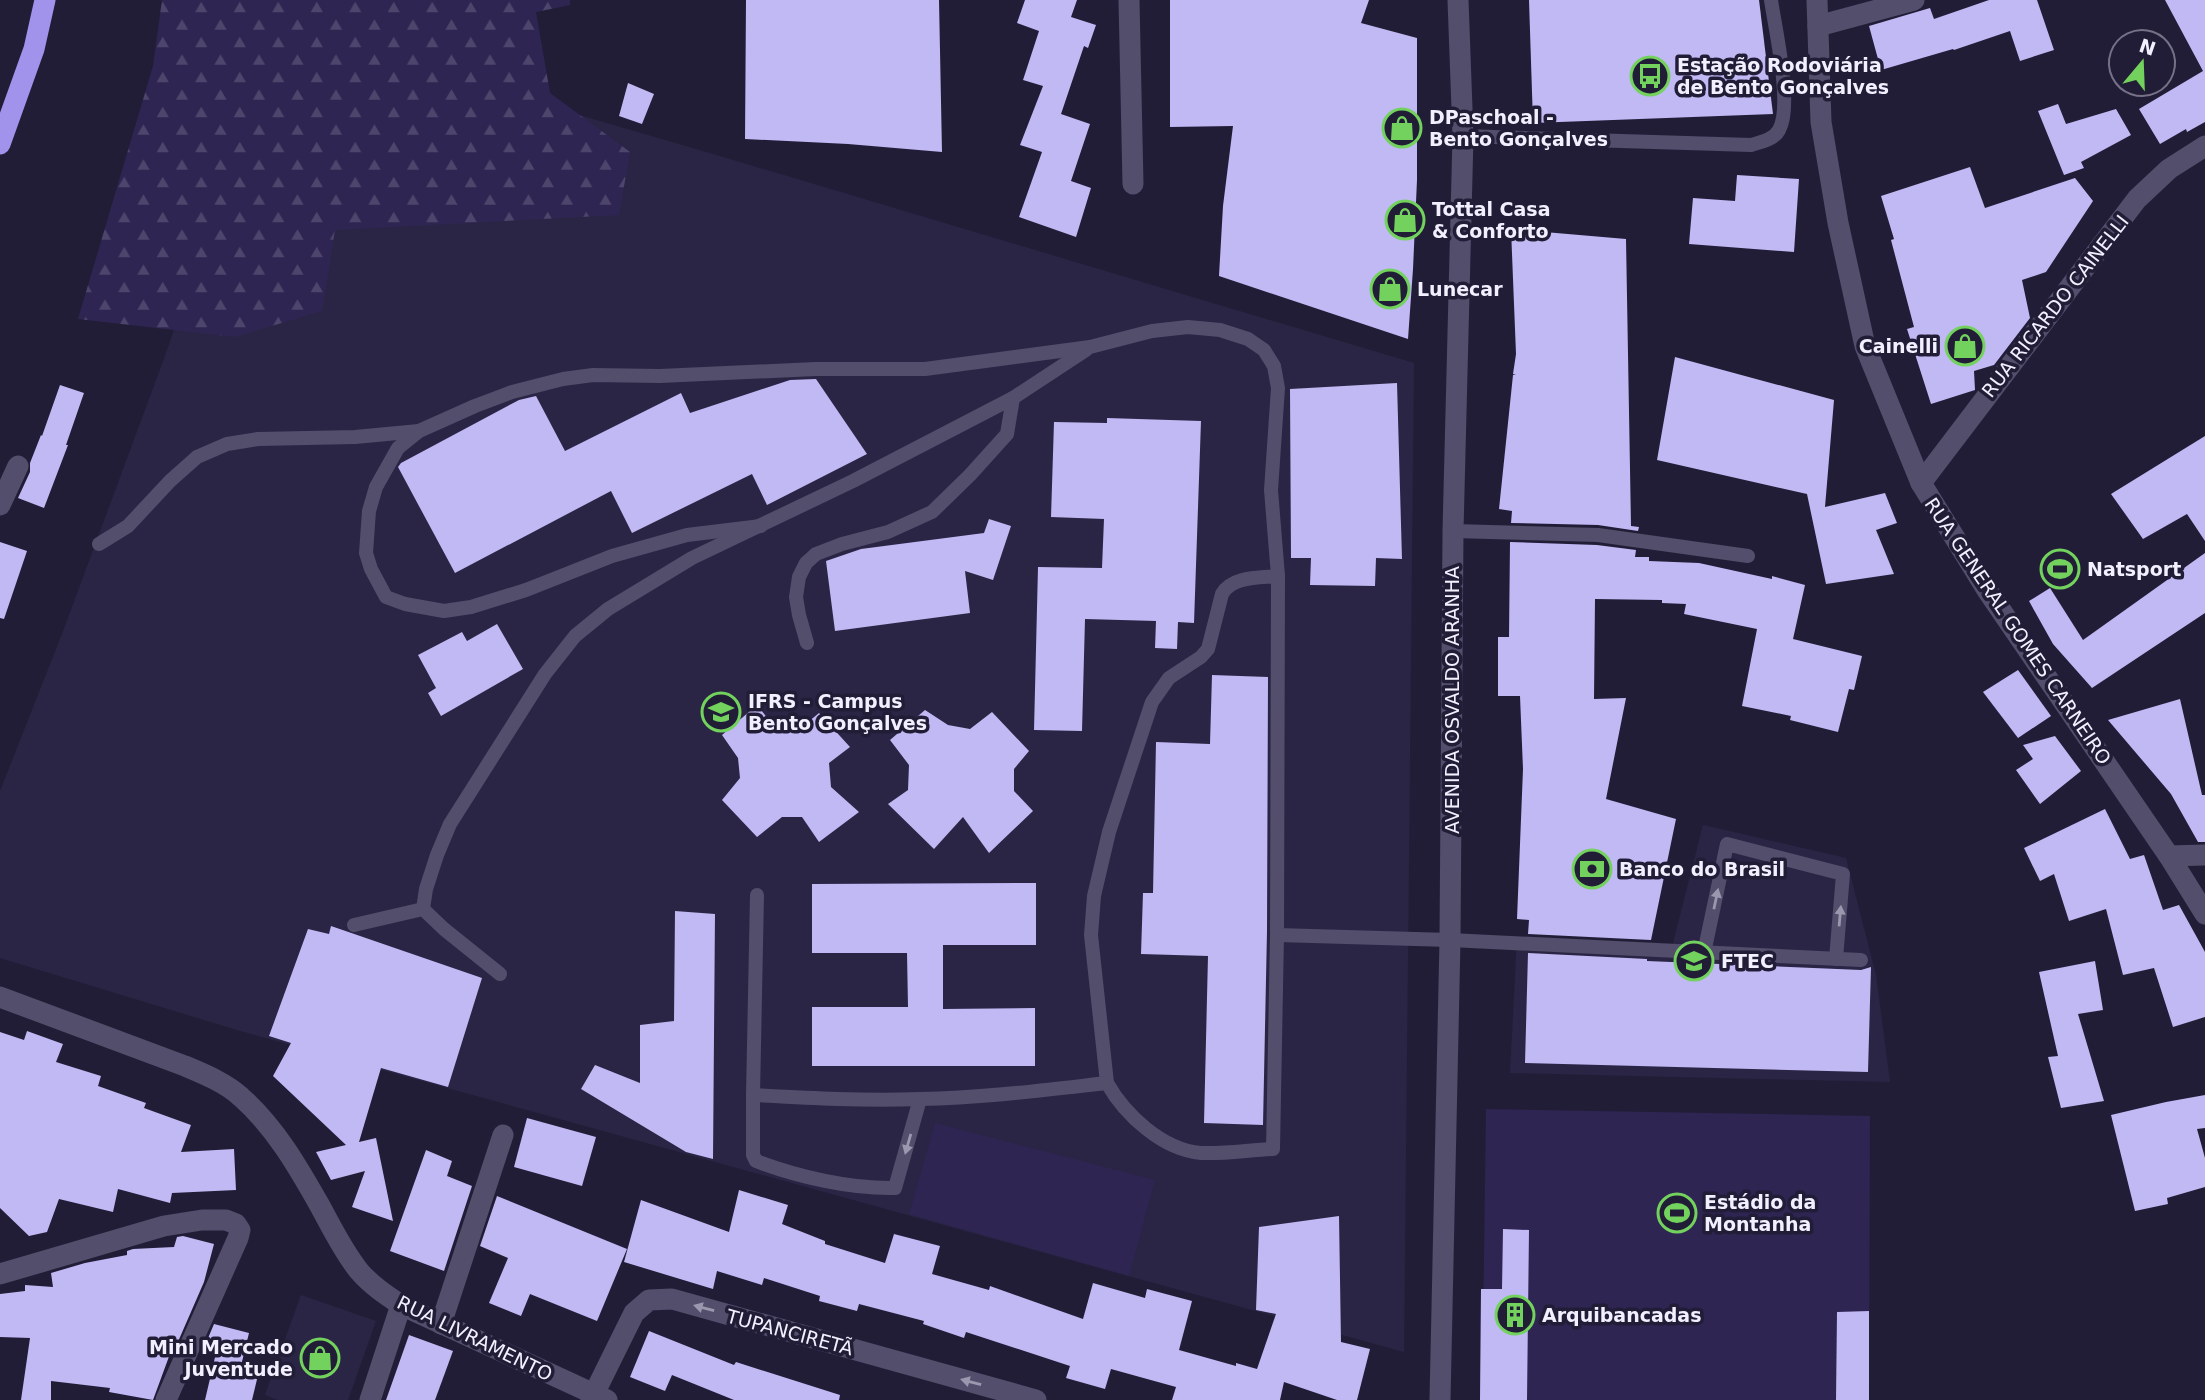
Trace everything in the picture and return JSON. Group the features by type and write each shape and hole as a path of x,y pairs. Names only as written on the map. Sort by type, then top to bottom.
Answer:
{"highway":[{"path":"0,144 34,49 45,0"}],"main road":[{"path":"1129,0 1133,184"},
{"name":"AVENIDA OSVALDO ARANHA","path":"1440,1400 1450,940 1453,531 1463,136 1458,0"},
{"name":"RUA GENERAL GOMES CARNEIRO","path":"1817,0 1821,122 1838,223 1865,346 1920,483 1987,590 2169,856 2205,914"},
{"path":"1818,26 1914,0"},
{"name":"RUA RICARDO CAINELLI","path":"1920,483 2137,199 2169,169 2205,146"},
{"path":"0,505 18,466"},
{"path":"2169,856 2205,855"},
{"name":"RUA LIVRAMENTO","path":"0,997 185,1066 211,1077 239,1095 281,1141 340,1243 360,1272 379,1290 441,1324 597,1398"},
{"path":"441,1324 503,1135"},
{"path":"0,1274 163,1226 202,1220 226,1220 236,1224 240,1230 238,1238 166,1400"},
{"name":"TUPANCIRETÃ","path":"597,1398 634,1313 649,1300 672,1299 1037,1400"},
{"path":"370,1400 401,1304"}],"lane":[{"path":"1463,136 1751,145 1770,139 1779,131 1785,107 1771,0"},
{"path":"761,526 674,539 612,556 526,590 471,607 444,611 405,604 386,597 366,553 369,511 384,470 398,448 419,431 475,405 512,392 564,379 593,375 660,376 816,369 925,369 1090,347 1152,331 1188,327 1220,330 1248,339 1264,350 1274,366 1278,388 1271,490 1278,576 1278,935 1273,1149 1200,1153 1181,1149 1137,1121 1107,1083 1090,935 1094,896 1109,832 1152,702 1169,678 1201,657 1208,649 1222,594 1227,586 1235,582 1278,576"},
{"path":"423,909 433,866 450,824 545,674 575,636 608,609 715,546 761,526 1013,398 1090,347"},
{"path":"807,643 796,597 799,577 806,563 816,554 888,532 932,512 1007,435 1013,398"},
{"path":"99,544 128,526 170,481 197,457 227,444 258,439 355,437 419,431"},
{"path":"1453,531 1598,535 1748,556"},
{"path":"1704,953 1727,844 1843,874 1836,959"},
{"path":"757,895 753,1095 753,1155 756,1161 777,1169 821,1179 895,1188 920,1099"},
{"path":"355,925 423,909"},
{"path":"423,909 500,974"},
{"path":"1278,935 1450,940 1861,960"},
{"path":"753,1095 831,1099 920,1099 1019,1093 1107,1083"}],"shaded area":[{"name":"IFRS - Campus Bento Gonçalves","path":"278,27 1414,363 1404,1352 237,1030 0,958 0,791 62,634 165,356"},
{"name":"FTEC","path":"1703,825 1846,858 1876,975 1890,1082 1510,1073 1517,938 1672,947"},
{"name":"Mini Mercado Juventude","path":"301,1295 376,1321 348,1400 278,1400 265,1395"}],"green space":[{"path":"162,0 570,0 570,5 536,12 550,93 630,152 619,215 335,230 322,311 235,337 78,319 153,66"},
{"name":"Estádio da Montanha","path":"1486,1109 1870,1116 1869,1400 1482,1400"},
{"path":"935,1123 1155,1180 1129,1276 909,1214"}],"building":[{"path":"746,0 939,0 942,152 745,139"},
{"path":"1025,0 1077,0 1071,17 1096,25 1088,48 1084,46 1061,114 1090,124 1071,181 1091,188 1076,237 1019,217 1042,152 1020,145 1043,86 1023,80 1039,31 1017,23"},
{"path":"1170,0 1369,0 1361,23 1417,38 1417,180 1408,339 1219,276 1223,206 1233,126 1170,127"},
{"name":"Estação Rodoviária de Bento Gonçalves","path":"1529,0 1759,0 1773,114 1533,123"},
{"path":"1989,0 2037,0 2054,50 2020,61 2010,31 1881,70 1869,26 1930,8 1934,19"},
{"path":"2165,0 2205,0 2205,122 2160,144 2139,109 2158,98 2177,98 2177,86 2203,71"},
{"path":"628,83 654,94 642,124 619,116"},
{"path":"2058,104 2066,124 2116,109 2131,135 2081,162 2084,168 2064,175 2038,111"},
{"path":"1970,167 1985,208 2075,178 2093,201 2046,272 2022,280 2030,318 1994,365 1974,371 1975,390 1931,404 1907,329 1914,327 1891,240 1894,239 1881,196"},
{"path":"1737,175 1799,179 1794,252 1689,244 1693,198 1735,201"},
{"path":"1511,229 1626,239 1631,526 1639,527 1638,531 1598,525 1511,523 1512,511 1499,509 1513,375 1516,375 1513,374 1516,354"},
{"path":"1675,357 1834,400 1825,507 1885,493 1897,523 1876,530 1894,574 1826,584 1807,494 1657,460"},
{"path":"816,379 867,454 767,505 752,474 632,533 611,491 455,573 398,467 519,400 536,396 565,451 681,393 690,413 790,380"},
{"path":"1397,383 1402,559 1376,558 1375,586 1310,585 1311,558 1291,558 1290,389"},
{"path":"60,385 84,393 44,508 18,498 30,472 30,463"},
{"path":"1107,418 1201,421 1194,623 1178,622 1177,649 1155,648 1156,621 1085,619 1082,731 1034,730 1038,567 1102,568 1104,519 1051,517 1054,422 1107,423"},
{"path":"2205,436 2205,541 2187,514 2143,539 2111,494"},
{"path":"989,519 1011,526 993,580 965,571 970,613 835,631 826,561 861,549 984,533"},
{"path":"0,542 27,551 4,619 0,618"},
{"path":"1510,542 1597,545 1636,550 1635,557 1649,557 1649,561 1699,563 1772,579 1772,576 1805,585 1793,639 1862,656 1854,690 1849,689 1838,732 1790,720 1791,716 1742,706 1757,629 1684,614 1686,604 1662,603 1662,600 1595,599 1594,699 1626,698 1606,799 1676,819 1651,940 1528,934 1529,920 1517,919 1523,769 1520,696 1498,696 1498,637 1509,637"},
{"path":"2205,553 2205,613 2092,688 2053,644 2029,601 2050,588 2083,640"},
{"path":"497,624 523,669 441,716 428,693 436,688 418,655 462,632 467,641"},
{"path":"2018,670 2051,716 2018,738 1983,692"},
{"path":"1212,675 1268,677 1263,1125 1204,1123 1208,956 1141,954 1143,893 1153,893 1156,742 1210,744"},
{"path":"2180,699 2202,795 2205,795 2205,842 2198,842 2171,794 2108,720"},
{"path":"757,705 776,729 796,732 819,713 850,747 829,763 831,787 859,812 819,842 802,817 782,817 757,837 722,800 740,778 738,758 722,735"},
{"path":"925,710 948,725 970,729 992,712 1029,751 1014,769 1014,791 1033,811 989,853 963,817 934,849 888,804 908,790 909,765 890,740"},
{"path":"2055,736 2081,771 2040,804 2016,770 2033,759 2023,745"},
{"path":"2105,809 2130,859 2144,855 2163,910 2179,905 2205,952 2205,1017 2173,1027 2154,968 2123,975 2106,909 2069,921 2054,874 2040,881 2024,848"},
{"path":"1036,883 1036,945 943,945 943,1009 1035,1008 1035,1066 812,1066 812,1007 908,1007 907,953 812,953 812,884"},
{"path":"675,911 715,914 713,1159 686,1152 581,1089 595,1065 640,1083 640,1025 674,1021"},
{"path":"331,926 482,978 448,1087 381,1068 359,1142 376,1138 393,1221 352,1207 365,1171 331,1180 316,1152 346,1145 273,1076 291,1043 269,1036 308,929 329,934"},
{"path":"1528,953 1861,970 1871,967 1868,1072 1525,1063"},
{"path":"2095,961 2103,1010 2078,1014 2104,1101 2061,1108 2048,1057 2058,1056 2039,972"},
{"path":"27,1031 63,1044 56,1062 101,1076 98,1086 146,1103 144,1108 191,1125 181,1152 234,1149 236,1190 172,1193 170,1203 118,1189 113,1212 59,1199 47,1232 29,1236 0,1208 0,1032 24,1040"},
{"path":"2205,1095 2205,1128 2197,1129 2205,1158 2205,1187 2167,1198 2168,1204 2135,1211 2111,1115"},
{"path":"527,1118 596,1137 582,1186 514,1167"},
{"path":"426,1150 452,1161 447,1176 472,1186 444,1271 390,1251"},
{"path":"739,1190 788,1205 782,1224 825,1241 825,1244 885,1263 894,1234 940,1246 932,1274 989,1290 990,1286 1083,1319 1093,1283 1145,1298 1147,1289 1192,1301 1179,1350 1257,1369 1276,1314 1256,1310 1259,1227 1339,1216 1341,1342 1370,1349 1357,1400 1337,1400 1284,1382 1280,1400 1172,1400 1176,1387 1111,1369 1105,1389 1066,1378 1070,1366 966,1332 964,1338 923,1324 924,1321 859,1304 857,1311 819,1301 820,1296 764,1278 762,1285 717,1271 713,1289 624,1262 641,1200 729,1232"},
{"path":"497,1196 627,1249 597,1321 530,1294 521,1316 489,1303 508,1258 480,1246"},
{"name":"Arquibancadas","path":"1503,1229 1529,1230 1527,1400 1480,1400 1481,1289 1502,1289"},
{"path":"177,1237 214,1244 204,1282 177,1344 174,1343 153,1400 109,1392 110,1388 51,1381 51,1400 21,1400 30,1338 0,1337 0,1294 25,1291 25,1285 53,1287 51,1273 127,1255 127,1251 133,1249 174,1247"},
{"path":"1869,1311 1869,1400 1836,1400 1837,1312"},
{"path":"214,1324 249,1333 241,1366 259,1371 252,1400 205,1400 216,1353 203,1350"},
{"path":"649,1331 734,1365 736,1362 840,1395 839,1400 734,1400 672,1375 665,1391 630,1377"},
{"path":"409,1335 453,1351 435,1400 386,1400"}],"place":[{"name":"Estação Rodoviária de Bento Gonçalves","path":"1650,76"},
{"name":"DPaschoal - Bento Gonçalves","path":"1402,128"},
{"name":"Tottal Casa & Conforto","path":"1405,220"},
{"name":"Lunecar","path":"1390,289"},
{"name":"Cainelli","path":"1965,346"},
{"name":"Natsport","path":"2060,569"},
{"name":"IFRS - Campus Bento Gonçalves","path":"721,712"},
{"name":"Banco do Brasil","path":"1592,869"},
{"name":"FTEC","path":"1694,961"},
{"name":"Estádio da Montanha","path":"1677,1213"},
{"name":"Arquibancadas","path":"1515,1315"},
{"name":"Mini Mercado Juventude","path":"320,1358"}]}
